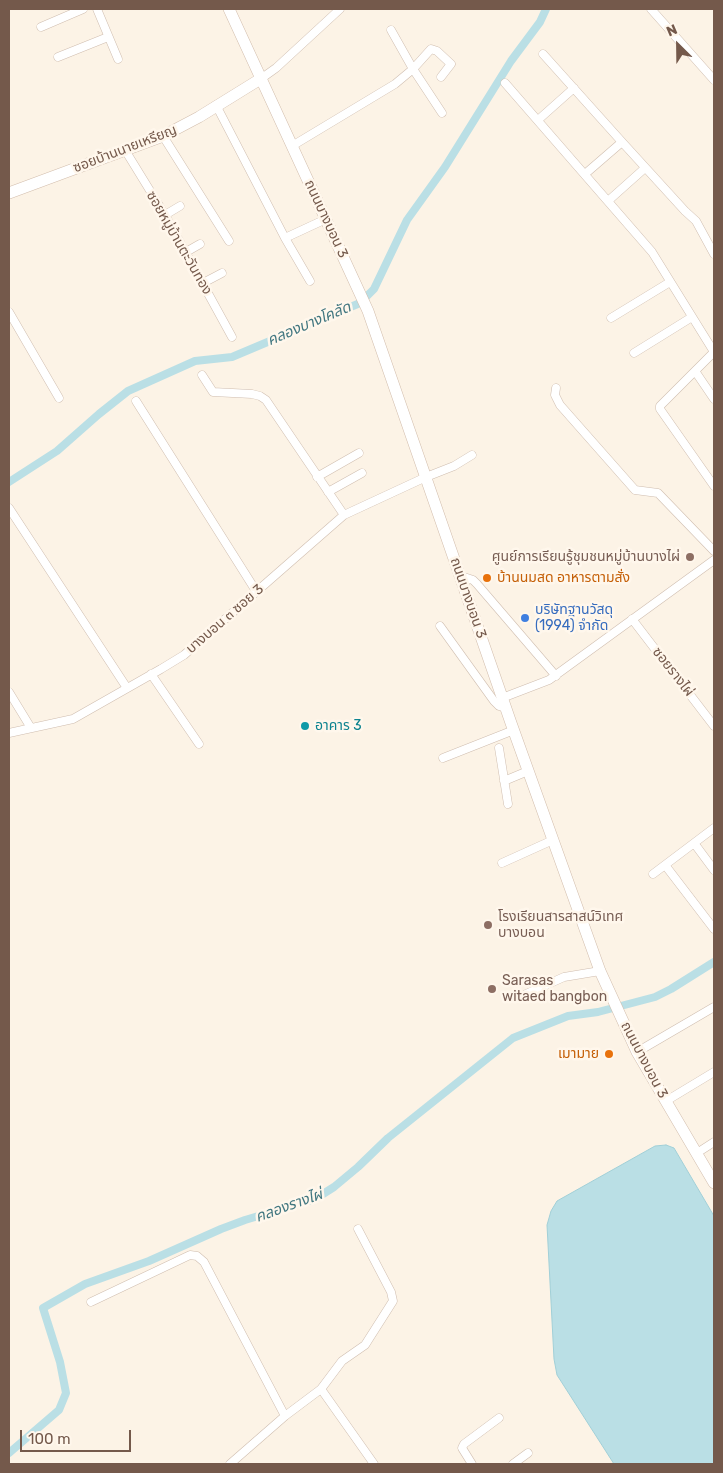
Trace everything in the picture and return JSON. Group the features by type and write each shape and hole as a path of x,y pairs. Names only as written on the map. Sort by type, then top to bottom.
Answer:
{"main road":[{"name":"ถนนบางบอน 3","path":"229,9 368,311 504,703 600,971 637,1052 714,1183"},
{"name":"ซอยบ้านนายเหรียญ","path":"9,193 164,136 262,78"}],"street":[{"path":"41,27 83,9"},
{"path":"97,9 118,59"},
{"path":"262,78 276,68 340,9"},
{"path":"651,9 714,80"},
{"path":"391,30 442,114"},
{"path":"58,57 108,37"},
{"path":"292,146 395,84 432,49 451,65 441,77"},
{"path":"543,54 684,211 696,221 714,254"},
{"path":"505,83 652,252 714,352 661,404 660,409 714,486"},
{"path":"538,120 574,88"},
{"path":"216,105 285,238 310,281"},
{"path":"164,136 229,241"},
{"path":"585,174 622,142"},
{"name":"ซอยหมู่บ้านตะวันทอง","path":"125,150 165,215 232,337"},
{"path":"608,201 646,168"},
{"path":"165,215 180,206"},
{"path":"285,238 326,219"},
{"path":"186,252 200,244"},
{"path":"203,284 222,273"},
{"path":"611,318 670,282"},
{"path":"9,312 59,398"},
{"path":"634,353 692,317"},
{"path":"695,371 714,399"},
{"path":"202,375 213,392 252,394 266,400 344,515"},
{"path":"556,388 555,395 560,405 635,490 658,493 714,551"},
{"path":"136,400 256,591"},
{"path":"317,477 359,453"},
{"name":"บางบอน ๓ ซอย 3","path":"9,733 73,719 184,655 344,515 454,466 472,455"},
{"path":"328,492 362,473"},
{"path":"9,508 126,688"},
{"path":"440,626 499,706 556,676 714,560"},
{"path":"461,576 473,580 477,584 556,676"},
{"name":"ซอยรางไผ่","path":"632,619 714,726"},
{"path":"151,674 199,744"},
{"path":"9,692 31,728"},
{"path":"443,758 514,730"},
{"path":"499,748 508,804"},
{"path":"504,780 528,771"},
{"path":"653,874 714,828"},
{"path":"502,862 553,840"},
{"path":"694,843 714,870"},
{"path":"665,865 714,929"},
{"path":"526,994 564,977 600,971"},
{"path":"637,1052 714,1007"},
{"path":"666,1101 714,1072"},
{"path":"696,1153 714,1142"},
{"path":"230,1464 285,1416 321,1389 342,1361 366,1345 393,1301 392,1292 358,1229"},
{"path":"92,1302 190,1255 197,1256 204,1262 285,1416"},
{"path":"321,1389 374,1464"},
{"path":"472,1464 462,1448 464,1444 499,1418"},
{"path":"513,1464 528,1453"}],"water":[{"path":"666,1145 674,1148 714,1216 714,1464 614,1464 557,1375 554,1359 547,1225 551,1211 557,1201 655,1146"}],"waterway":[{"name":"คลองบางโคลัด","path":"9,482 57,451 128,391 195,361 232,357 360,303 374,289 407,220 445,167 511,61 540,22 546,9"},
{"name":"คลองรางไผ่","path":"9,1453 59,1410 66,1393 60,1362 43,1308 85,1284 149,1261 221,1229 315,1199 334,1187 388,1138 513,1038 568,1016 598,1012 655,997 714,962"}],"place":[{"name":"ศูนย์การเรียนรู้ชุมชนหมู่บ้านบางไผ่","path":"690,557"},
{"name":"บ้านนมสด อาหารตามสั่ง","path":"487,578"},
{"name":"บริษัทฐานวัสดุ (1994) จำกัด","path":"525,618"},
{"name":"อาคาร 3","path":"305,726"},
{"name":"โรงเรียนสารสาสน์วิเทศ บางบอน","path":"488,925"},
{"name":"Sarasas witaed bangbon","path":"492,989"},
{"name":"เมามาย","path":"609,1054"}]}
